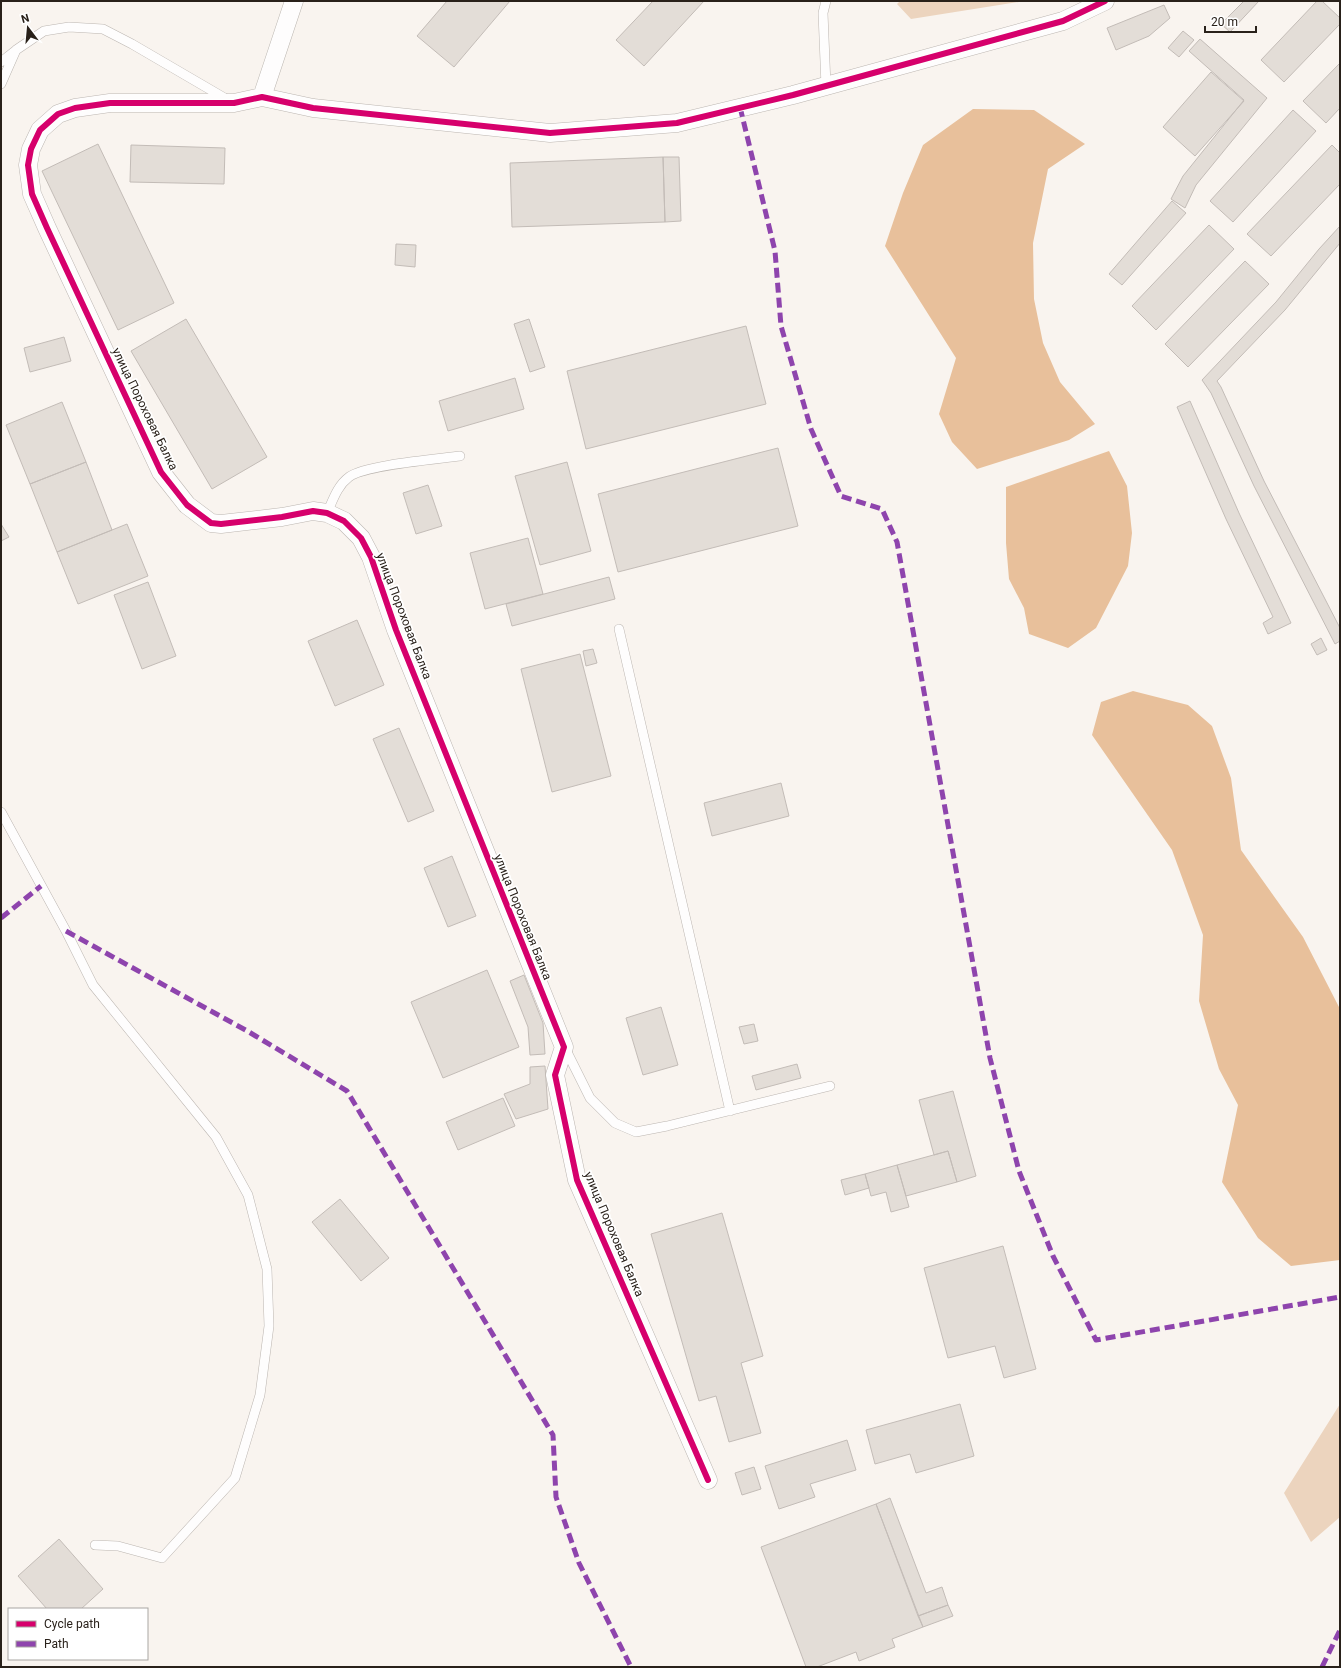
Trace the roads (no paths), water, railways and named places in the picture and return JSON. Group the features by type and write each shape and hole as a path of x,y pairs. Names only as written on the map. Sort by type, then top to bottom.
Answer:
{"street":[{"path":"294,1 262,97 312,108 550,132 676,124 826,86 1063,21 1105,1"},
{"name":"улица Пороховая Балка","path":"262,97 234,103 110,103 75,108 58,114 40,130 31,149 28,165 32,194 161,472 187,505 211,522 221,524 282,517 313,511 327,513 344,521 361,538 371,557 396,630 564,1047 555,1075 577,1180 708,1480"}],"lane":[{"path":"826,1 823,13 826,86"},
{"path":"1,62 44,31 69,27 103,29 234,103"},
{"path":"1,84 16,50"},
{"path":"327,513 338,488 350,476 368,469 460,456"},
{"path":"619,629 730,1111"},
{"path":"1,812 66,931 93,985 216,1137 248,1195 267,1269 269,1326 260,1395 235,1478 162,1558 118,1546 95,1545"},
{"path":"564,1047 590,1098 615,1123 636,1132 730,1111 830,1086"}]}
